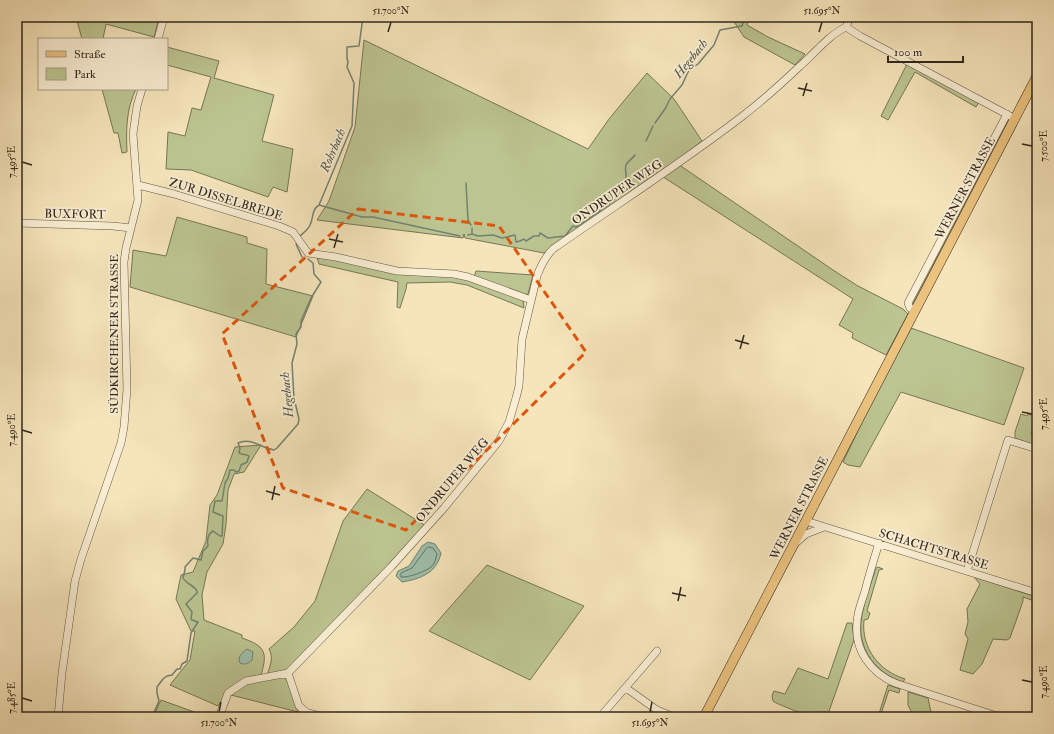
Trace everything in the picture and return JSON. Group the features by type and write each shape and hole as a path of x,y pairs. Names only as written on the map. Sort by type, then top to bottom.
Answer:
{"main road":[{"name":"WERNER STRASSE","path":"704,717 914,311 1011,116 1037,76"}],"street":[{"path":"158,38 164,17"},
{"path":"850,17 846,27 860,36 1011,116"},
{"name":"ONDRUPER WEG","path":"288,673 391,567 444,508 499,441 509,422 519,386 522,339 540,266 553,249 679,162 741,117 800,67 832,37 846,27"},
{"name":"SÜDKIRCHENER STRASSE","path":"58,717 77,575 81,559 116,459 124,427 127,389 124,272 125,256 131,228 138,206 138,185 133,134 137,106 142,90"},
{"name":"ZUR DISSELBREDE","path":"138,185 174,194 279,226 293,232 308,253 336,257 397,271 454,274 468,277 531,300"},
{"name":"BUXFORT","path":"17,223 114,226 131,228"},
{"path":"967,571 1008,440 1037,449"},
{"name":"SCHACHTSTRASSE","path":"806,521 1037,594"},
{"path":"794,545 806,534 824,527"},
{"path":"879,543 856,624 860,650 868,662 880,675 895,683 1000,717"},
{"path":"600,717 657,651"},
{"path":"219,717 228,692 246,681 288,673 299,706 306,712 324,717"},
{"path":"626,688 657,710 674,717"}],"highlighted area":[{"path":"358,209 499,226 586,352 406,530 283,488 222,334"}],"green space":[{"path":"76,17 159,18 154,37 106,24 103,38 82,38"},
{"path":"731,17 749,17 747,25 768,37 805,54 795,65 744,37"},
{"path":"364,40 588,149 609,119 647,73 674,99 702,141 675,162 833,270 858,286 903,309 908,314 886,355 852,338 853,333 839,325 853,299 657,173 544,253 465,238 464,234 463,238 317,220 329,201 355,127"},
{"path":"168,47 219,61 214,78 274,95 262,141 293,149 287,192 273,187 268,197 191,170 166,169 168,132 185,136 192,108 201,110 211,77 168,65"},
{"path":"907,64 979,102 976,107 915,72 888,120 881,116"},
{"path":"102,90 136,90 128,112 127,152 122,153 118,133 114,133"},
{"path":"1006,118 1008,121 912,306 911,302"},
{"path":"177,217 247,237 247,243 267,249 266,284 313,296 296,337 130,287 133,250 166,256"},
{"path":"317,257 467,279 523,300 524,308 467,285 450,282 407,283 400,308 397,307 398,282 319,264"},
{"path":"476,271 533,275 528,294 523,296 474,277"},
{"path":"911,328 1024,368 1004,425 901,392 860,467 848,465 843,462"},
{"path":"1021,414 1027,416 1028,414 1037,417 1031,434 1037,436 1037,446 1015,438 1015,432"},
{"path":"261,445 244,472 234,474 228,490 226,525 223,544 207,572 202,595 204,620 242,635 242,638 256,644 263,651 264,661 261,675 247,678 229,688 218,706 170,685 190,660 195,631 191,631 176,599 181,575 193,572 206,541 210,505 217,495 235,447"},
{"path":"367,489 426,526 287,671 267,675 271,659 269,649 294,627 315,601 343,521"},
{"path":"487,565 584,606 530,680 429,631"},
{"path":"878,567 883,569 879,570 867,611 870,613 868,619 864,620 865,640 874,657 880,664 887,670 905,679 903,682 877,667 871,660 863,642 861,632 862,615 876,568"},
{"path":"974,577 1037,597 1037,602 1023,597 1023,601 1010,638 1007,640 993,639 982,664 973,674 960,670 968,639 965,634 968,622 967,609 980,584"},
{"path":"847,623 852,623 854,640 827,717 824,712 817,717 813,717 787,708 773,701 772,696 774,691 785,694 798,668 828,679"},
{"path":"282,677 288,680 298,712 231,695 248,683"},
{"path":"888,685 900,689 899,693 889,690 880,717 878,717"},
{"path":"908,692 928,698 932,717 914,717 908,705"},
{"path":"161,700 208,717 153,717"}],"water":[{"path":"428,542 435,544 441,553 436,566 421,577 402,582 396,576 398,571 409,566 422,546"},
{"path":"247,649 253,652 252,660 246,664 240,663 240,657"}],"waterway":[{"name":"Rohrbach","path":"319,205 352,126 354,83 347,67 347,47 359,46 363,17"},
{"name":"Hegebach","path":"655,123 670,99 682,85 689,70 698,64 714,45 720,30 742,26 745,17"},
{"path":"646,141 653,126"},
{"path":"468,235 493,235 502,238 515,235 516,242 524,239 526,241 534,236 539,236 540,233 548,238 565,236 573,226 576,227 589,219 620,195 627,184 625,181 626,165 635,155"},
{"path":"466,183 468,220 471,225"},
{"name":"Hegebach","path":"299,237 309,227 315,209 319,205 362,217 373,217 460,236"},
{"path":"472,228 472,234"},
{"path":"296,244 302,257"},
{"name":"Hegebach","path":"152,717 159,701 157,687 163,679 172,675 177,669 180,669 182,664 187,661 191,633 198,622 191,619 192,612 186,604 197,593 197,591 183,578 185,567 193,558 201,560 203,551 208,546 208,537 211,532 213,531 222,536 223,516 213,512 215,501 222,501 225,483 230,470 234,470 236,472 239,471 241,465 247,462 249,456 239,453 240,448 238,443 247,441 274,450 298,424 299,419 294,398 292,363 297,344 296,334 301,327 301,321 311,298 321,282 314,274 313,263 308,259"}]}
